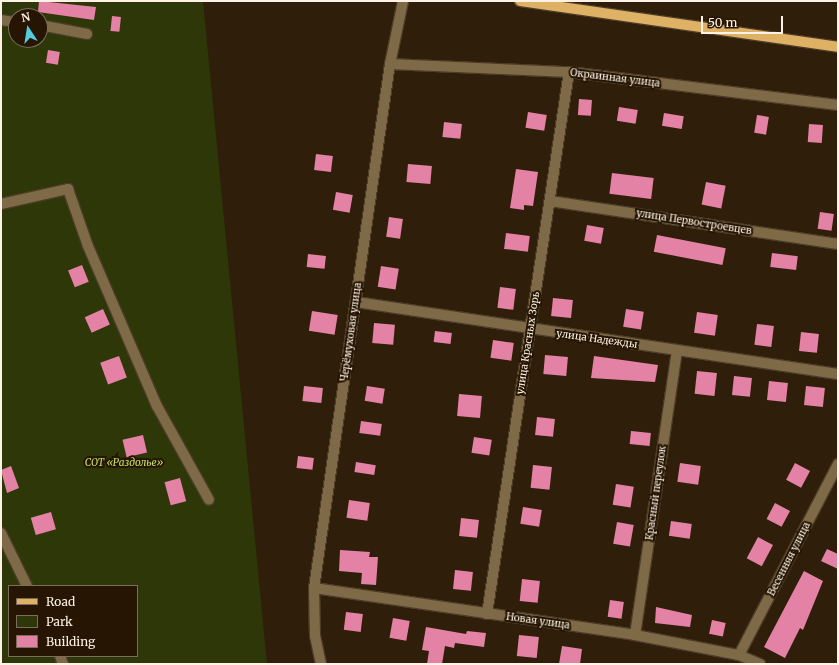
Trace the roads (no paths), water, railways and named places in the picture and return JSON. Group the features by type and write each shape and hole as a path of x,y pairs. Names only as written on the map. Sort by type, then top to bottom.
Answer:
{"main road":[{"path":"520,1 838,47"}],"street":[{"name":"Черёмуховая улица","path":"321,664 315,636 314,588 390,64 403,1"},
{"path":"48,27 87,34"},
{"name":"Окраинная улица","path":"390,64 569,72 838,105"},
{"name":"улица Красных Зорь","path":"487,614 569,72"},
{"path":"1,204 68,188 88,246 157,406 209,500"},
{"name":"улица Первостроевцев","path":"550,200 838,244"},
{"name":"улица Надежды","path":"356,302 838,374"},
{"name":"Красный переулок","path":"635,635 677,351"},
{"name":"Весенняя улица","path":"739,655 838,464"},
{"path":"1,533 27,585"},
{"name":"Новая улица","path":"314,588 635,635 739,655 760,664"}],"park label":[{"name":"СОТ «Раздолье»","path":"124,463"}]}
